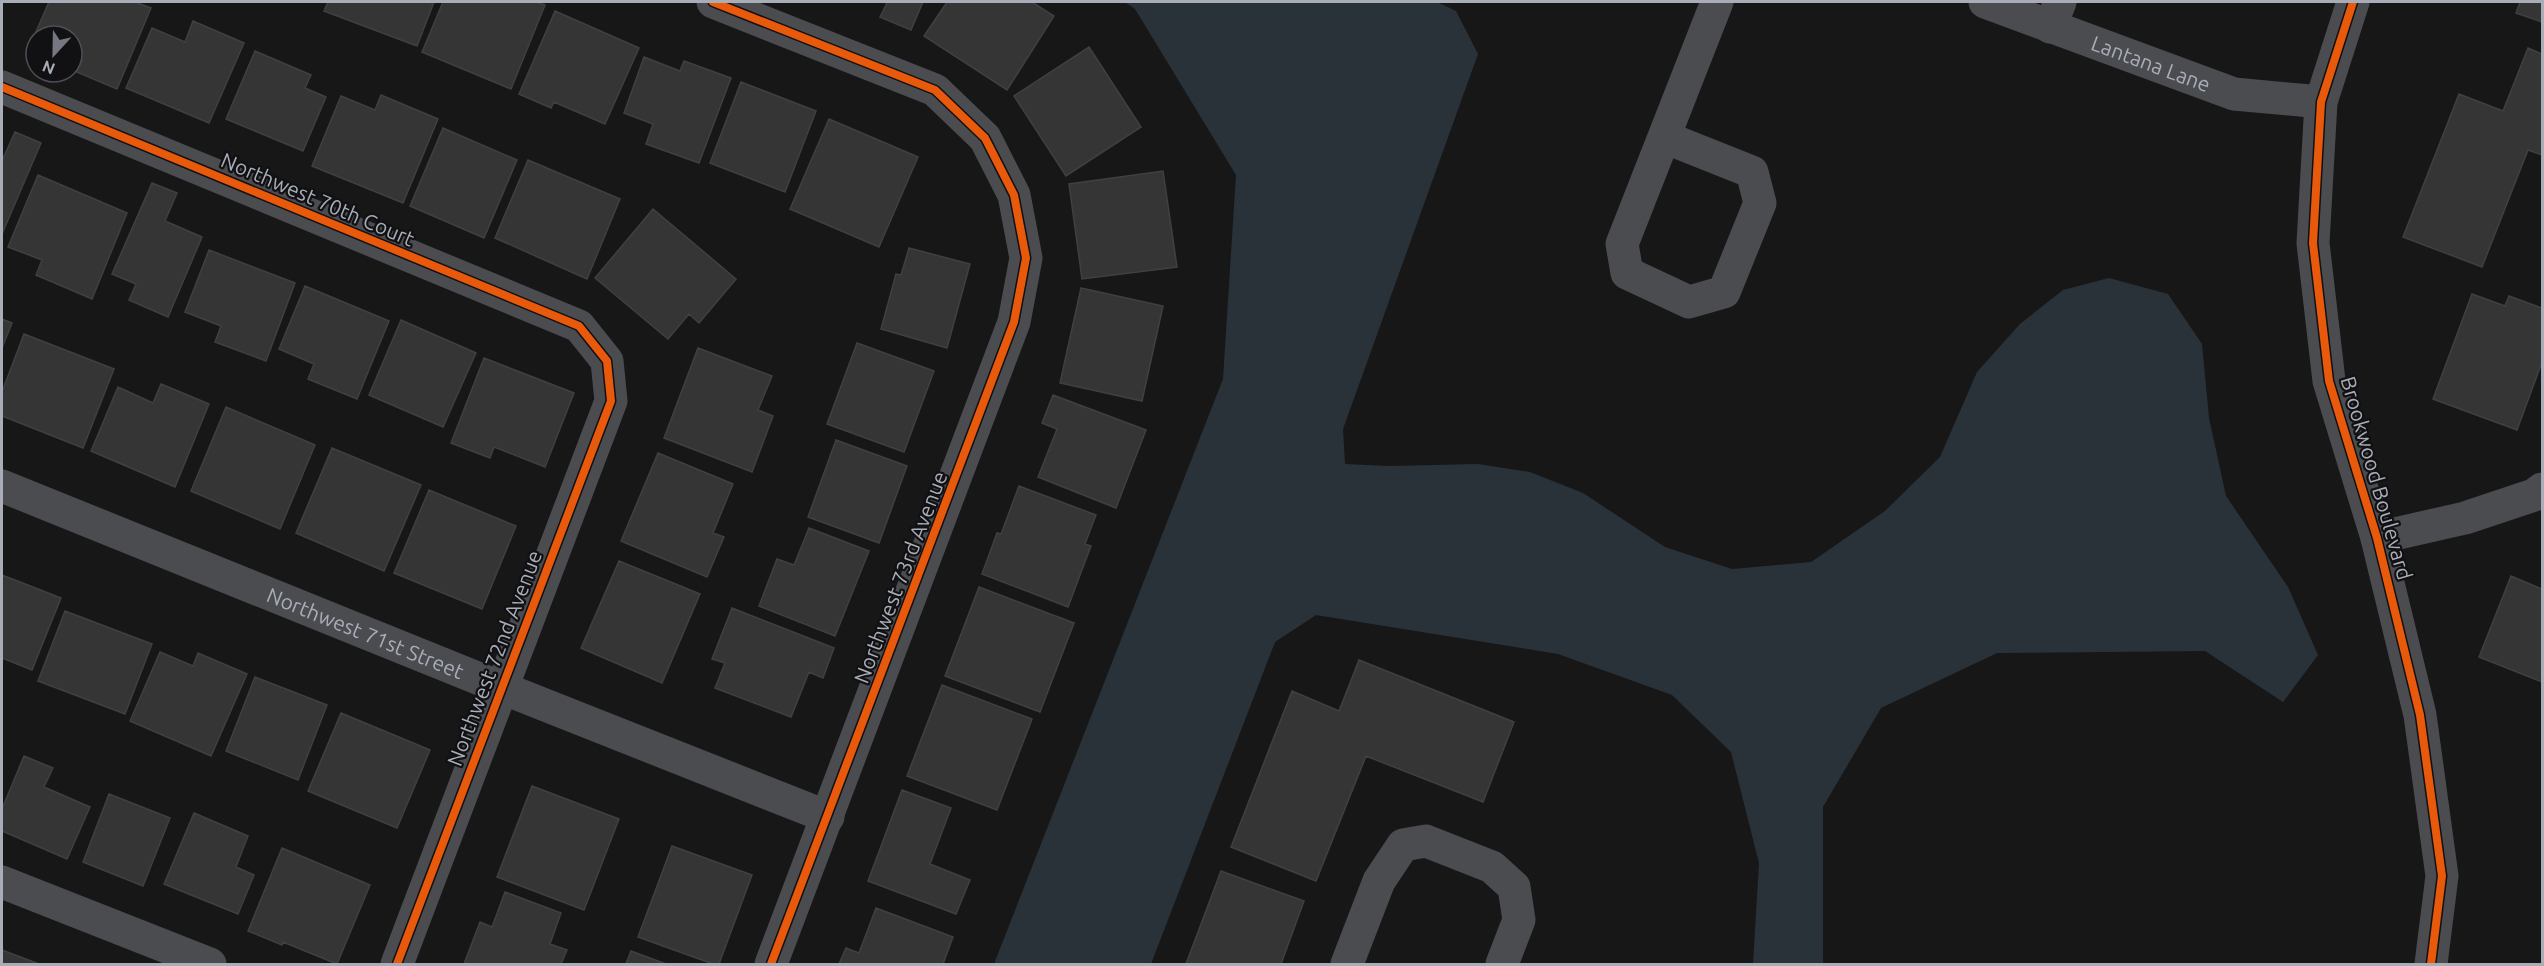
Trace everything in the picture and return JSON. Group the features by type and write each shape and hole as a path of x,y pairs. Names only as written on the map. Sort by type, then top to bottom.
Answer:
{"street":[{"name":"Northwest 73rd Avenue","path":"713,2 935,90 985,138 1014,195 1026,258 1014,322 771,964"},
{"path":"1664,137 1752,172 1760,203 1724,292 1689,302 1627,273 1622,244 1664,137 1717,2"},
{"name":"Lantana Lane","path":"1985,2 2055,14 2234,94 2321,102"},
{"name":"Brookwood Boulevard","path":"2353,2 2321,102 2313,243 2330,381 2377,538 2420,715 2442,876 2431,964"},
{"name":"Northwest 70th Court","path":"2,87 579,326 607,361"},
{"name":"Northwest 72nd Avenue","path":"397,964 611,401 607,361"},
{"name":"Northwest 71st Street","path":"2,486 828,817"},
{"path":"2377,538 2465,518 2534,495 2542,489"},
{"path":"1347,964 1379,880 1403,845 1426,841 1491,867 1514,887 1519,920 1502,964"},
{"path":"2,882 210,964"}],"shaded area":[{"path":"1125,2 1437,2 1456,11 1478,54 1343,429 1345,464 1390,466 1478,464 1530,472 1583,493 1665,547 1732,569 1811,562 1885,511 1940,457 1977,372 2020,324 2063,290 2109,278 2168,294 2202,344 2209,418 2226,496 2288,587 2318,655 2283,702 2205,651 1997,653 1881,708 1823,807 1823,964 1753,964 1759,863 1731,752 1672,695 1558,654 1316,615 1275,642 1151,964 994,964 1223,379 1236,175 1135,9"}],"building":[{"path":"49,2 135,2 151,8 117,89 84,75 84,24 39,24"},
{"path":"328,2 434,2 417,46 324,11"},
{"path":"443,2 536,2 545,5 511,89 422,52"},
{"path":"884,2 923,2 911,30 880,17 887,3"},
{"path":"947,2 1032,2 1054,16 1007,90 924,36"},
{"path":"2520,2 2542,2 2542,22 2516,13"},
{"path":"555,11 639,48 605,124 554,102 551,108 519,94"},
{"path":"193,21 244,43 209,123 126,88 152,28 185,42"},
{"path":"1089,47 1141,127 1066,176 1014,96"},
{"path":"2528,48 2542,54 2542,155 2528,150 2482,267 2403,237 2459,94 2503,111"},
{"path":"255,51 311,75 305,88 326,97 303,151 226,119"},
{"path":"644,57 680,71 684,61 731,78 699,163 646,144 653,124 624,113"},
{"path":"741,82 816,111 785,192 710,163"},
{"path":"381,95 438,119 403,203 312,166 341,96 375,110"},
{"path":"829,119 918,157 879,247 790,209"},
{"path":"443,128 517,160 484,238 410,206"},
{"path":"15,132 41,143 2,234 2,161"},
{"path":"528,160 620,199 587,279 495,238"},
{"path":"1163,171 1177,267 1082,279 1069,184"},
{"path":"38,175 127,213 92,299 36,275 42,260 8,247"},
{"path":"152,183 177,193 165,221 202,237 168,317 129,300 136,284 112,274"},
{"path":"653,209 736,279 699,323 689,314 668,339 595,278"},
{"path":"909,248 970,264 947,348 881,329 896,274 901,275"},
{"path":"209,250 295,283 266,361 215,342 221,326 185,312"},
{"path":"305,286 389,321 357,399 308,379 314,364 279,349"},
{"path":"1081,288 1163,306 1142,401 1060,383"},
{"path":"2472,294 2505,306 2509,296 2542,308 2542,362 2517,430 2433,399"},
{"path":"2,319 12,323 2,348"},
{"path":"401,320 476,353 443,427 369,395"},
{"path":"24,334 114,369 83,448 2,416 2,392"},
{"path":"857,343 934,371 904,452 827,424"},
{"path":"698,348 772,376 758,410 773,416 752,472 664,438"},
{"path":"484,358 574,393 545,467 494,447 490,458 451,443"},
{"path":"161,384 209,404 175,487 91,451 118,387 153,403"},
{"path":"1053,395 1146,430 1116,508 1038,477 1057,429 1042,423"},
{"path":"226,407 315,445 280,529 191,491"},
{"path":"836,440 907,466 879,543 808,517"},
{"path":"332,448 421,485 384,571 296,533"},
{"path":"658,453 733,484 713,533 724,537 707,577 621,541"},
{"path":"1019,486 1096,515 1085,544 1091,546 1068,607 982,574 997,533 1001,534"},
{"path":"429,490 516,526 482,609 394,573"},
{"path":"809,528 869,551 835,636 759,606 777,559 794,565"},
{"path":"619,561 700,594 662,683 581,648"},
{"path":"2,575 61,598 32,670 2,658"},
{"path":"2511,576 2542,589 2542,682 2479,657"},
{"path":"979,587 1074,623 1040,712 945,676"},
{"path":"732,608 834,648 823,678 809,672 791,717 715,688 725,663 712,659"},
{"path":"65,611 152,644 125,714 38,681"},
{"path":"160,652 193,666 198,653 247,674 211,756 130,721"},
{"path":"1359,660 1514,722 1483,802 1366,756 1316,881 1231,847 1292,691 1339,711"},
{"path":"255,677 327,705 298,780 226,751"},
{"path":"942,685 1032,719 997,810 907,776"},
{"path":"341,713 430,750 397,828 308,791"},
{"path":"24,756 53,768 44,787 90,807 67,859 2,831 2,809"},
{"path":"532,786 619,819 584,910 497,877"},
{"path":"902,790 951,808 930,864 970,880 956,914 868,881"},
{"path":"109,794 170,818 143,886 83,862"},
{"path":"194,813 248,836 236,867 254,875 238,914 164,884"},
{"path":"672,846 752,875 719,964 713,964 638,937"},
{"path":"282,848 370,885 337,964 283,942 282,945 248,931"},
{"path":"1221,871 1304,901 1281,964 1186,964"},
{"path":"505,892 561,913 550,944 567,950 561,964 464,964 480,922 492,927"},
{"path":"876,908 953,937 943,964 839,964 846,948 859,953"},
{"path":"2,950 39,964 2,964"},
{"path":"631,951 666,964 626,964"}],"cycle path":[{"path":"713,2 935,90 985,138 1014,195 1026,258 1014,322 771,964"},
{"path":"2353,2 2321,102 2313,243 2329,381 2377,538 2420,715 2442,876 2431,964"},
{"path":"2,87 579,326 607,361 611,401 397,964"}]}
